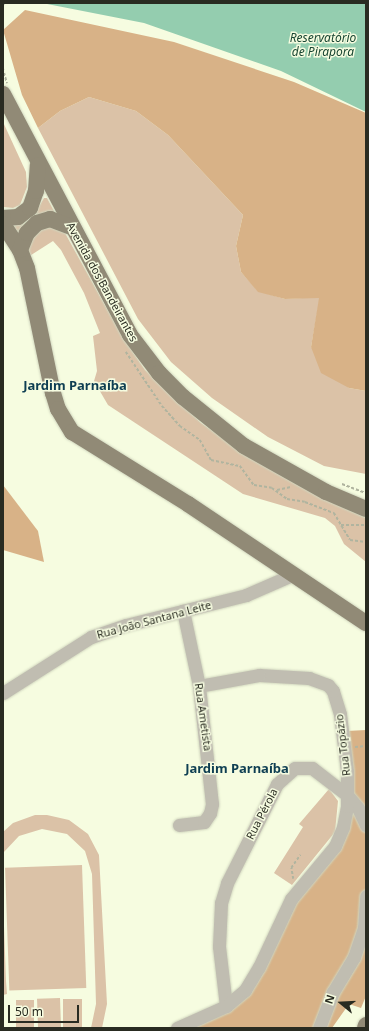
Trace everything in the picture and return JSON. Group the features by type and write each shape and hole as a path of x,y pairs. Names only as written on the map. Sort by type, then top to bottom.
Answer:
{"main road":[{"name":"Avenida dos Bandeirantes","path":"6,90 38,165 130,335 159,373 182,397 244,446 326,492 366,509"},
{"path":"3,218 18,217 30,208 36,191 38,165"},
{"path":"20,250 27,233 37,223 50,219 71,226"},
{"path":"3,224 20,250 34,293 39,332 53,393 58,409 72,432 188,504 292,575 366,623"}],"street":[{"name":"Rua João Santana Leite","path":"3,693 91,637 183,610 246,595 292,575"},
{"name":"Rua Ametista","path":"179,825 204,822 210,813 212,804 199,686 183,610"},
{"name":"Rua Topázio","path":"199,686 259,675 309,678 328,685 332,691 340,714 348,795"},
{"name":"Rua Pérola","path":"226,1006 219,946 221,902 226,883 277,784 286,774 304,766 320,772 348,795"},
{"path":"348,795 358,808 366,825"},
{"path":"177,1028 226,1006 251,982 291,899 335,846 343,827 348,795"},
{"path":"319,1028 333,992 354,957 364,928 366,896"}],"path":[{"path":"3,68 6,90"},
{"path":"341,484 366,493"},
{"path":"277,490 298,488"},
{"path":"341,525 366,525"},
{"path":"291,868 300,856"}],"shaded area":[{"path":"25,10 174,42 294,82 366,113 366,391 349,388 321,373 311,347 319,298 285,299 258,292 241,272 236,246 243,215 168,135 136,111 89,97 60,111 38,128 22,95 3,30"},
{"path":"89,97 136,111 168,135 243,215 236,246 241,272 258,291 285,299 320,297 311,347 349,388 366,391 366,474 324,466 268,437 212,398 171,362 138,319 38,128 60,111"},
{"path":"3,122 26,172 27,187 20,205 13,208 3,207"},
{"path":"44,198 47,198 54,211 19,235 13,225 37,210"},
{"path":"44,225 65,233 123,338 145,370 201,423 247,455 324,499 366,518 366,562 344,544 335,526 325,518 243,494 108,405 94,381 97,371 93,336 100,333 84,293 61,250 53,241 28,257 30,240"},
{"path":"3,485 38,531 44,562 3,550"},
{"path":"366,730 366,996 361,1008 349,1004 332,1028 193,1028 231,1009 285,914 338,847 347,731"},
{"path":"329,789 338,801 335,832 292,885 274,873 303,827 299,824"},
{"path":"35,815 47,815 69,820 88,834 99,855 107,1004 102,1028 91,1028 96,1004 92,874 85,851 67,834 42,829 19,836 3,853 3,832 13,823"},
{"path":"82,865 86,988 9,991 5,868"},
{"path":"3,898 7,994 3,995"},
{"path":"60,998 61,1028 38,1028 37,999"},
{"path":"63,999 82,999 82,1028 63,1028"},
{"path":"16,1000 34,1000 34,1028 16,1028"}],"water":[{"name":"Reservatório de Pirapora","path":"42,3 366,3 366,112 281,71 144,23"}],"district":[{"name":"Jardim Parnaíba","path":"75,385"},
{"name":"Jardim Parnaíba","path":"237,768"}]}
